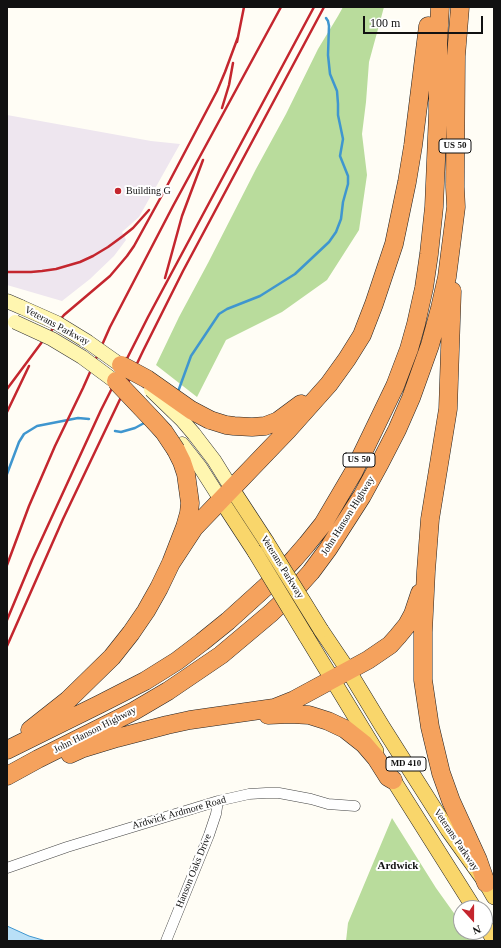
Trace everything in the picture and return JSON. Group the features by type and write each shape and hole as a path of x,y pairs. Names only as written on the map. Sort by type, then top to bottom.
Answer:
{"highway":[{"path":"171,562 194,528 288,430 329,384 362,335 394,244 401,214 413,146 432,7"},
{"name":"John Hanson Highway","path":"7,750 145,681 177,661 202,642 228,621 281,573 294,559 323,524 353,473 395,386 411,343 424,288 434,207 438,114 438,45 440,7"},
{"name":"John Hanson Highway","path":"12,774 168,691 221,655 254,628 293,592 311,572 328,549 362,496 397,430 411,398 430,345 447,277 456,206 456,56 460,7"},
{"path":"456,206 448,409 430,519 423,632 423,680 430,727 441,773 451,801 490,890"},
{"path":"118,373 147,379 192,410 210,420 234,426 265,426 278,421 322,385 344,356 374,304"},
{"path":"7,746 68,700 112,657 146,611 159,588 185,527 190,503 186,474 179,447 153,420 118,373"},
{"path":"12,774 39,768 81,749 148,729 203,718 274,708 294,700 390,645 407,625 421,590 426,572"},
{"path":"203,718 290,714 309,715 328,721 345,729 364,744 376,758 388,777 393,780"}],"main road":[{"name":"Veterans Parkway","path":"7,301 21,306 57,324 88,342 118,373"},
{"name":"Veterans Parkway","path":"11,320 52,339 82,356 147,386 194,434 214,460 227,494 254,552 393,780 469,900"},
{"name":"Veterans Parkway","path":"179,447 227,494 266,541 448,830 490,890"}],"street":[{"name":"Ardwick Ardmore Road","path":"7,868 67,846 218,801 249,794 278,793 328,804 355,806"},
{"name":"Hanson Oaks Drive","path":"166,941 209,835 216,814 218,801"}],"shaded area":[{"path":"7,115 151,141 180,144 139,217 122,232 126,240 114,256 90,279 62,301 7,285"}],"green space":[{"path":"343,7 384,7 369,62 362,134 367,175 359,230 327,280 282,312 226,340 197,397 156,365 179,317 286,114 318,49"},
{"path":"392,818 436,888 453,912 453,940 474,941 346,941 348,923"}],"water":[{"path":"7,926 29,936 46,941 7,941"}],"waterway":[{"path":"177,392 191,356 219,314 227,309 260,296 295,274 329,242 336,232 341,219 343,202 348,184 348,176 340,156 343,139 338,115 337,91 330,74 328,55 329,26 326,18"},
{"path":"7,474 19,442 24,434 37,426 78,418 89,419"},
{"path":"115,431 121,432 135,428 146,422"}],"railway":[{"path":"237,42 244,7"},
{"path":"7,565 29,506 110,327 173,206 281,7"},
{"path":"7,620 32,560 101,410 148,317 314,7"},
{"path":"7,646 63,519 143,351 183,271 324,7"},
{"path":"7,389 64,315 110,276 134,246 217,91 238,37"},
{"path":"222,108 229,85 233,63"},
{"path":"165,278 182,216 203,160"},
{"path":"7,272 42,271 56,269 80,262 108,247 123,236 133,228 149,210"},
{"path":"7,412 29,366"}],"place":[{"name":"Building G","path":"118,191"}],"district":[{"name":"Ardwick","path":"398,866"}]}
